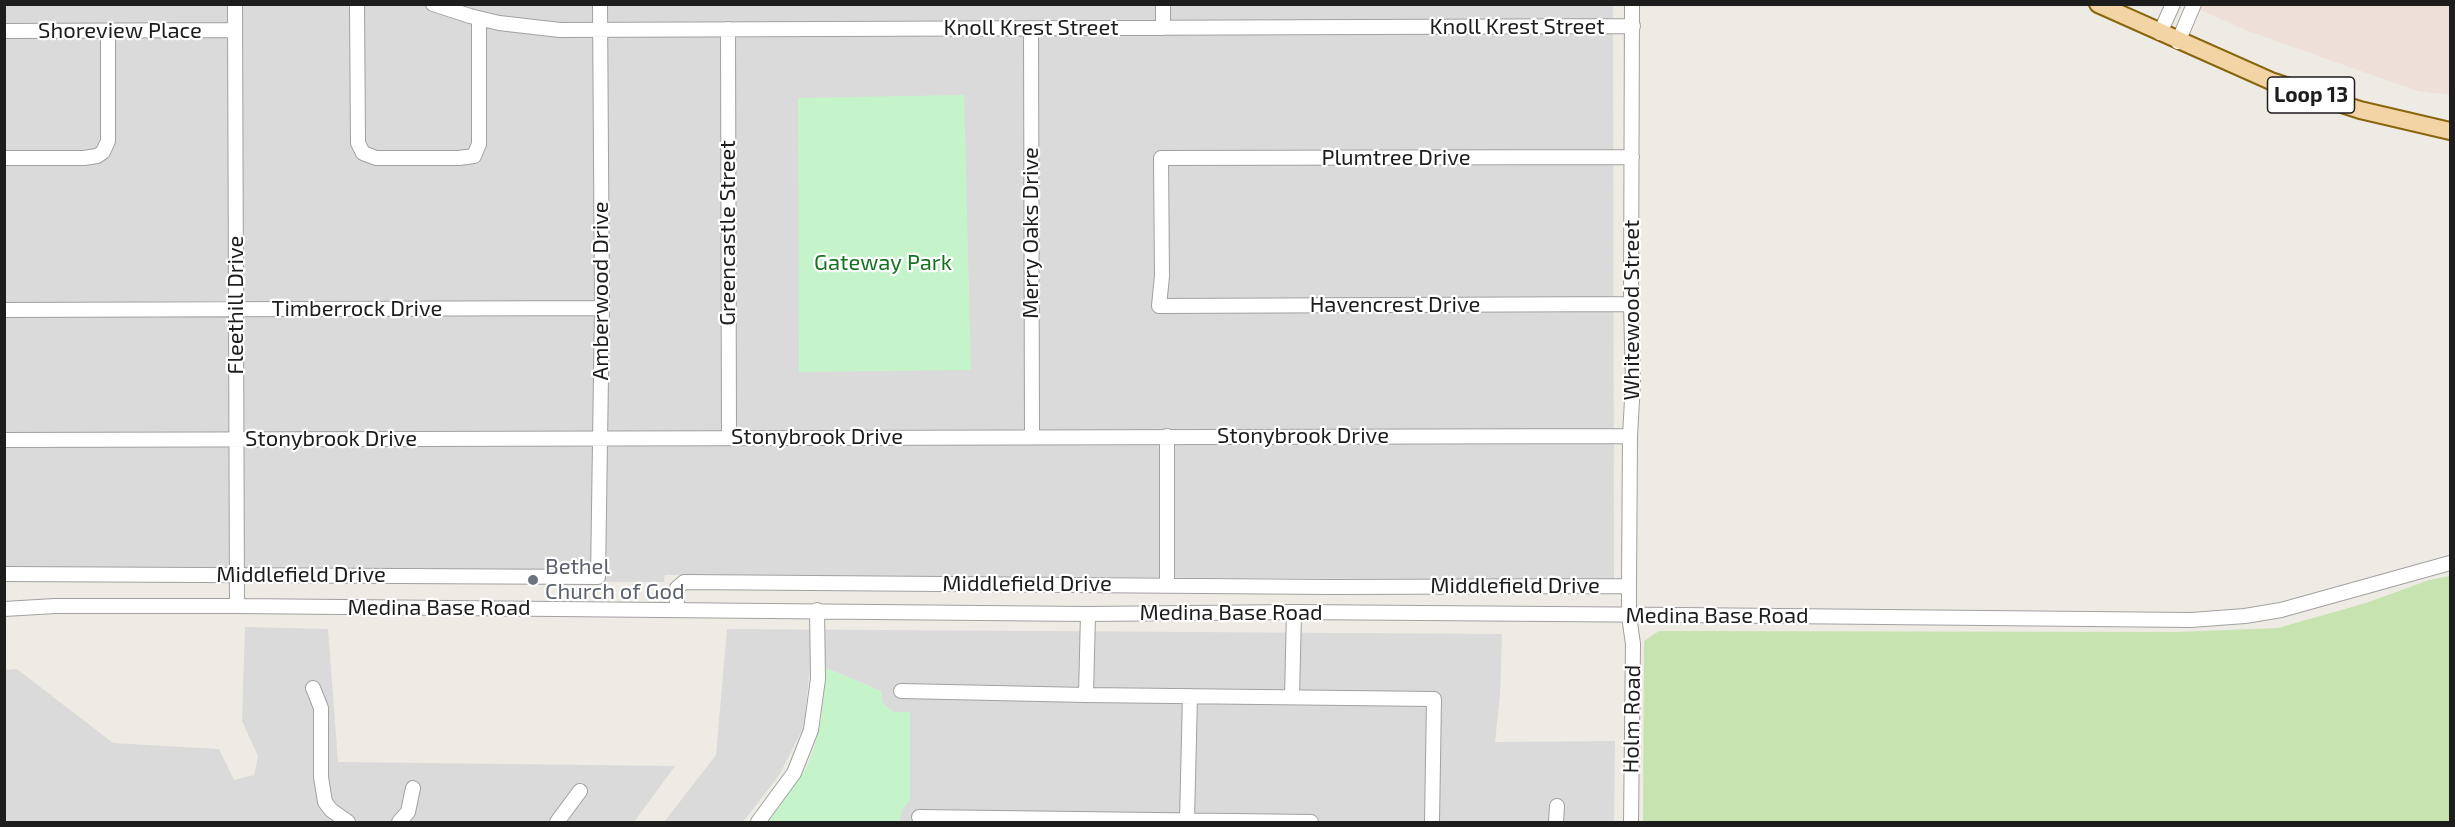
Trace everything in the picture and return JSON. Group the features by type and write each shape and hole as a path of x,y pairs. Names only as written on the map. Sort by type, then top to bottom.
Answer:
{"main road":[{"name":"Loop 13","path":"2098,4 2178,42 2271,81 2360,110 2451,131"}],"street":[{"name":"Fleethill Drive","path":"235,4 237,606"},
{"path":"357,4 358,142 363,153 376,158 474,156 479,144 479,19"},
{"name":"Knoll Krest Street","path":"433,4 479,19 531,28 601,30 1633,27"},
{"name":"Amberwood Drive","path":"598,577 602,308 600,4"},
{"path":"1163,4 1163,28"},
{"name":"Whitewood Street","path":"1629,616 1630,436 1633,382 1632,4"},
{"path":"2160,33 2174,4"},
{"path":"2178,42 2194,4"},
{"name":"Merry Oaks Drive","path":"1031,28 1032,437"},
{"name":"Greencastle Street","path":"728,29 729,437"},
{"name":"Shoreview Place","path":"4,31 235,30"},
{"path":"4,158 84,158 97,156 103,152 108,141 108,31"},
{"name":"Plumtree Drive","path":"1159,306 1162,276 1161,158 1632,158"},
{"name":"Havencrest Drive","path":"1159,306 1631,304"},
{"name":"Timberrock Drive","path":"4,310 602,308"},
{"path":"1167,436 1167,585"},
{"name":"Stonybrook Drive","path":"4,440 1630,436"},
{"name":"Medina Base Road","path":"4,609 55,606 237,606 1088,614 1294,612 2210,619 2282,610 2451,562"},
{"name":"Middlefield Drive","path":"4,574 598,577"},
{"name":"Middlefield Drive","path":"677,609 677,588 684,582 1401,587 1629,586"},
{"name":"Middlefield Drive","path":"1401,587 1401,614"},
{"path":"758,822 794,772 811,730 818,679 817,610"},
{"path":"1292,697 1294,612"},
{"path":"1086,695 1088,614"},
{"name":"Holm Road","path":"1629,616 1633,644 1631,822"},
{"path":"313,688 321,708 321,777 325,802 331,810 348,822"},
{"path":"901,691 1434,699 1432,822"},
{"path":"1187,820 1190,696"},
{"path":"399,822 408,812 413,788"},
{"path":"557,822 580,791"},
{"path":"1556,822 1557,806"},
{"path":"919,817 1311,822"}],"shaded area":[{"path":"5,5 1613,5 1614,580 665,575 664,582 5,580"},
{"path":"2189,5 2450,5 2450,95 2417,91 2248,31"},
{"path":"245,627 328,629 338,762 675,766 634,822 5,822 5,670 17,669 113,743 219,749 234,780 254,775 258,756 242,721"},
{"path":"727,629 1502,634 1500,695 1495,742 1615,741 1614,822 899,822 902,809 901,714 887,708 882,702 881,691 826,668 810,667 804,726 780,774 743,822 664,822 716,755"}],"green space":[{"name":"Gateway Park","path":"964,95 971,370 799,372 798,98"},
{"path":"2450,576 2450,822 1643,822 1644,641 1659,631 2176,632 2278,628 2366,603 2429,580"},
{"path":"826,668 881,691 882,702 893,712 910,712 910,800 902,809 899,822 768,822 806,768 813,751 821,721"}],"place":[{"name":"Bethel Church of God","path":"533,580"}]}
